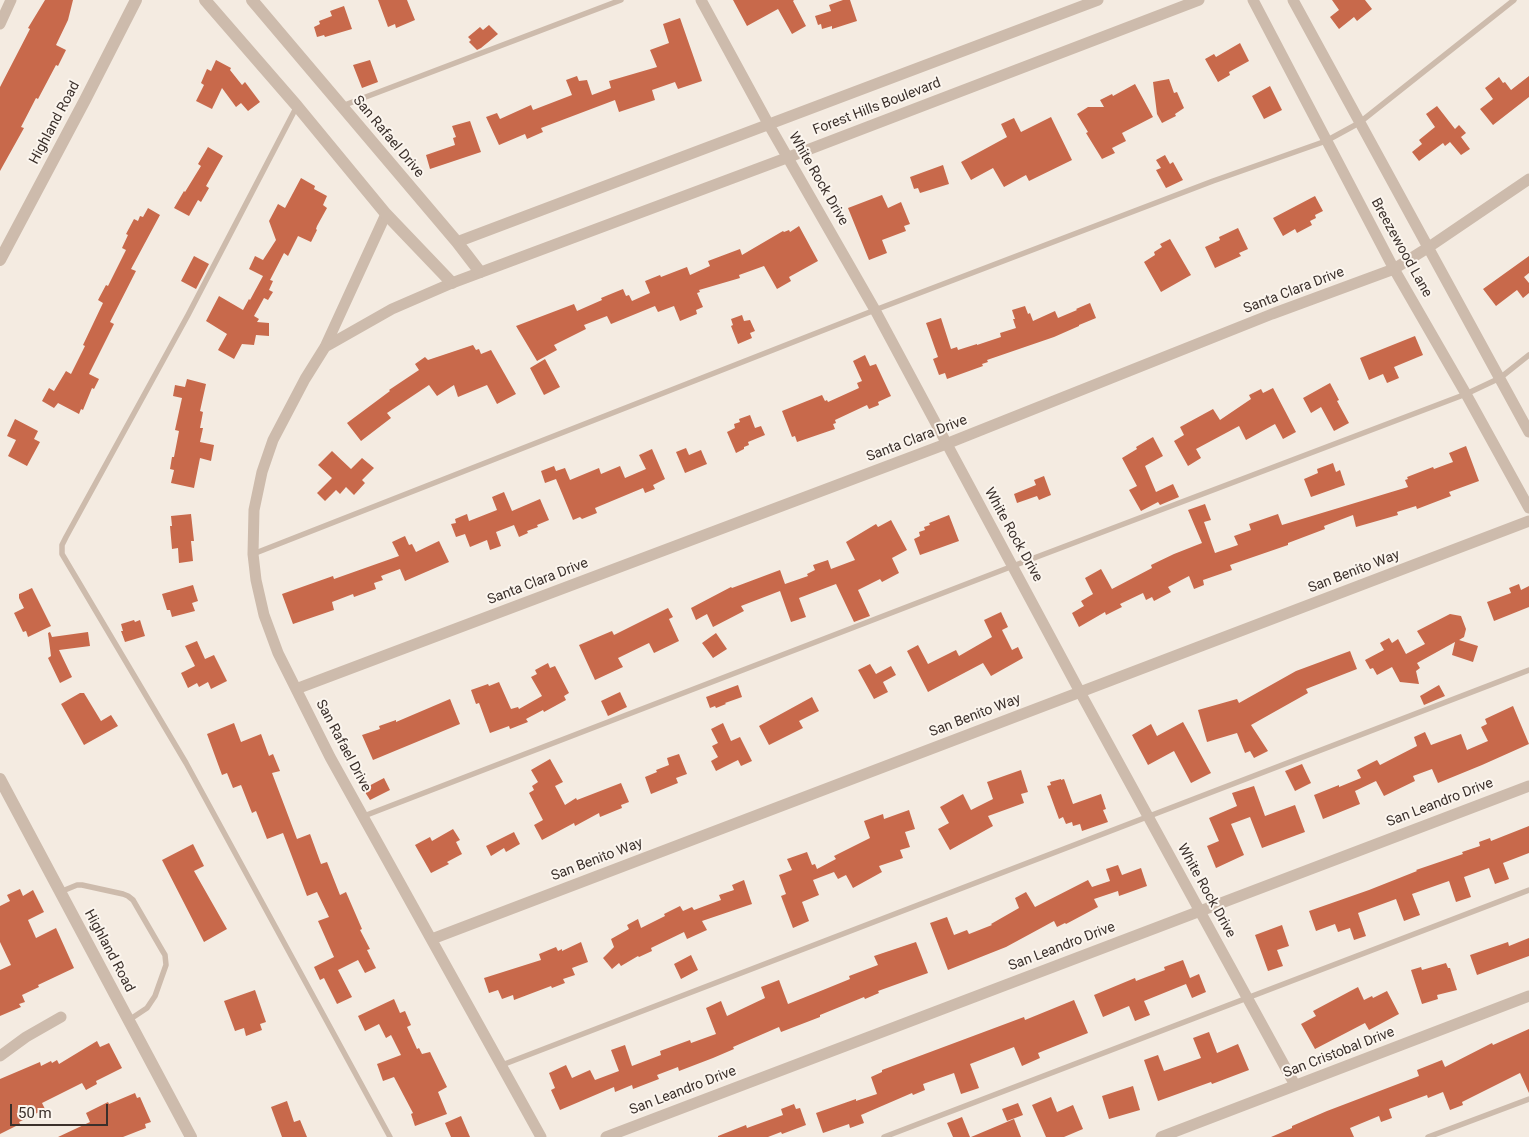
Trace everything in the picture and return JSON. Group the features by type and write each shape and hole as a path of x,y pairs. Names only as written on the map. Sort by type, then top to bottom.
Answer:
{"street":[{"path":"0,24 11,0"},
{"name":"Highland Road","path":"0,260 85,100 135,0"},
{"path":"205,0 297,106 386,214 452,283"},
{"name":"San Rafael Drive","path":"252,0 480,272 392,309 325,347"},
{"name":"White Rock Drive","path":"701,0 875,310 1080,692 1295,1086"},
{"name":"Forest Hills Boulevard","path":"456,242 1098,0"},
{"name":"Forest Hills Boulevard","path":"480,272 1199,0"},
{"name":"Breezewood Lane","path":"1253,0 1394,269 1529,508"},
{"name":"Breezewood Lane","path":"1293,0 1529,432"},
{"name":"Santa Clara Drive","path":"296,689 946,444 1272,314 1394,269 1529,179"},
{"name":"San Rafael Drive","path":"386,214 325,347 305,379 276,433 262,472 254,510 253,554 256,580 264,616 278,653 330,756 541,1137"},
{"name":"San Benito Way","path":"432,939 1529,521"},
{"name":"Highland Road","path":"0,779 191,1137"},
{"name":"San Leandro Drive","path":"606,1137 1529,786"},
{"name":"San Cristobal Drive","path":"1160,1137 1529,996"},
{"path":"0,1056 26,1037 61,1017"}],"lane":[{"path":"342,106 621,0"},
{"path":"253,554 875,310 1213,181 1326,141 1360,123 1514,0"},
{"path":"297,106 188,315 66,537 62,545 62,554 186,763 390,1137"},
{"path":"364,816 1466,394 1500,378 1529,355"},
{"path":"502,1065 1529,670"},
{"path":"60,892 77,885 82,885 128,896 133,900 165,955 166,965 152,1002 142,1012 129,1020"},
{"path":"884,1137 1529,890"},
{"path":"1428,1137 1529,1099"}],"building":[{"path":"45,0 73,0 68,20 56,45 66,50 38,99 36,98 21,127 24,128 0,171 0,87 30,29 28,28"},
{"path":"378,0 407,0 415,20 396,28 395,24 388,27"},
{"path":"733,0 794,0 806,26 792,34 778,9 747,26"},
{"path":"843,0 850,0 857,21 832,29 832,26 822,29 821,24 818,25 815,16 831,11 829,5"},
{"path":"1332,0 1365,0 1372,9 1357,21 1354,17 1339,29 1330,17 1339,10"},
{"path":"344,6 352,29 325,37 324,35 317,37 314,27 320,24 319,21 332,16 330,11"},
{"path":"680,18 702,81 678,89 675,82 652,90 655,100 619,112 615,100 541,128 543,132 527,139 525,134 499,145 486,117 497,113 500,119 531,105 533,110 572,95 566,80 577,76 579,81 587,80 592,95 611,88 609,81 657,67 650,50 669,43 663,24"},
{"path":"489,25 498,34 477,50 469,42 471,40 468,37 480,27 483,30"},
{"path":"1240,43 1249,61 1229,72 1230,75 1218,82 1205,59 1214,54 1216,57"},
{"path":"216,60 231,68 230,70 242,85 245,82 260,102 248,111 241,103 236,107 222,88 212,109 196,101 204,85 201,83 207,69 211,71"},
{"path":"370,60 378,82 362,88 353,65"},
{"path":"1529,76 1529,97 1493,125 1480,109 1493,99 1485,88 1499,77 1511,90"},
{"path":"1169,79 1174,93 1177,92 1184,108 1175,114 1176,116 1162,123 1157,114 1153,82"},
{"path":"1135,84 1153,117 1122,133 1126,141 1112,148 1115,153 1102,159 1077,114 1088,107 1104,107 1100,100 1112,94 1113,96"},
{"path":"1270,86 1282,110 1264,119 1252,96"},
{"path":"1437,106 1455,129 1459,125 1466,133 1461,137 1470,149 1461,155 1450,142 1445,146 1443,143 1419,161 1412,152 1422,144 1419,140 1435,127 1426,114"},
{"path":"1051,117 1072,160 1029,181 1026,175 1004,187 993,168 971,180 961,162 1007,137 1001,124 1014,118 1021,132"},
{"path":"470,121 481,152 430,169 426,155 455,145 453,138 456,137 452,126"},
{"path":"208,147 223,156 206,186 209,188 201,202 198,200 189,216 174,208 201,166 198,164"},
{"path":"1165,155 1170,164 1173,162 1183,180 1166,188 1156,170 1161,168 1156,160"},
{"path":"943,165 949,184 920,193 918,188 914,189 910,177"},
{"path":"301,178 315,186 314,189 327,196 323,205 327,208 311,242 298,236 288,256 284,253 270,280 273,281 269,290 273,292 268,300 264,298 254,316 259,319 257,322 269,323 269,336 256,335 254,345 242,344 234,359 218,350 227,334 206,321 219,296 243,310 250,300 263,276 249,269 255,256 263,260 276,240 269,221 278,204 285,208"},
{"path":"882,195 888,208 901,202 910,224 904,226 906,231 882,240 887,253 869,260 848,208"},
{"path":"1315,196 1323,211 1315,215 1316,218 1310,221 1312,225 1297,233 1295,229 1283,236 1273,218"},
{"path":"148,208 160,215 131,269 136,271 110,322 114,324 89,374 99,379 94,389 92,388 83,410 81,409 79,414 58,403 54,408 42,401 49,388 54,391 66,371 71,374 103,303 98,300 106,285 108,286 126,250 122,248 128,235 126,234 134,219 138,221 140,216 143,217"},
{"path":"799,226 818,261 789,277 791,281 777,289 764,266 739,275 740,278 699,290 700,292 697,293 703,307 696,310 697,314 680,321 674,306 658,312 655,306 611,324 607,316 584,325 586,329 554,345 557,350 537,361 516,326 574,304 577,311 623,289 626,296 629,295 632,301 650,293 645,281 687,267 690,275 710,266 708,261 740,249 742,255 783,231 789,230 790,232"},
{"path":"1238,228 1248,249 1239,253 1241,256 1215,268 1205,247 1220,240 1219,237"},
{"path":"1170,239 1191,275 1161,292 1144,262 1155,255 1154,252 1162,247 1160,244"},
{"path":"194,256 209,264 196,289 181,281"},
{"path":"1529,256 1529,273 1524,277 1529,283 1529,293 1523,298 1517,290 1496,306 1483,289"},
{"path":"1090,303 1096,318 1054,337 987,360 988,362 982,364 983,366 947,379 945,373 939,375 933,359 938,357 926,323 941,318 951,349 957,347 958,350 1001,337 1000,333 1016,328 1012,310 1025,306 1033,321 1055,311 1058,318"},
{"path":"742,315 744,321 750,320 755,331 750,333 752,338 738,344 731,326 733,325 731,319"},
{"path":"1415,336 1423,355 1394,367 1399,378 1387,383 1383,374 1369,380 1360,358"},
{"path":"473,345 476,350 479,349 481,354 491,350 516,394 497,404 487,385 458,397 454,385 437,396 429,385 387,413 391,418 361,441 347,423 389,390 419,370 415,364 425,357 428,360"},
{"path":"865,355 870,366 876,364 891,396 878,402 879,405 869,409 867,405 835,420 836,423 833,424 835,429 797,442 795,436 792,437 782,411 822,395 825,401 827,400 828,402 859,388 857,383 862,381 853,361"},
{"path":"545,359 560,387 544,395 530,368"},
{"path":"187,379 206,384 200,411 203,412 200,428 203,428 200,442 214,445 211,461 200,458 194,488 171,483 174,470 170,469 179,431 175,430 182,398 173,396 175,385 185,387"},
{"path":"1330,383 1349,423 1334,431 1321,407 1311,413 1303,398"},
{"path":"1273,388 1296,432 1283,439 1275,424 1246,440 1239,426 1196,449 1201,458 1188,466 1174,441 1184,435 1180,427 1213,409 1220,420 1251,399 1249,395 1261,389 1263,393"},
{"path":"750,415 755,428 761,426 765,435 748,442 749,445 736,453 727,432 735,428 734,424 740,422 739,419"},
{"path":"15,419 38,431 34,439 40,442 27,466 8,456 16,440 7,436"},
{"path":"1153,437 1163,456 1145,466 1156,492 1173,484 1179,497 1160,505 1158,502 1141,511 1129,490 1137,486 1122,458"},
{"path":"1466,446 1479,481 1449,492 1451,496 1417,509 1416,506 1397,512 1398,515 1356,527 1353,515 1324,526 1325,529 1288,543 1288,545 1230,565 1232,570 1203,580 1204,585 1194,589 1189,576 1168,587 1171,592 1154,601 1152,597 1146,600 1143,593 1120,604 1122,607 1106,615 1105,612 1079,627 1072,613 1084,606 1081,601 1093,594 1085,578 1101,569 1112,589 1152,568 1151,565 1202,543 1188,510 1205,504 1211,520 1204,522 1215,553 1238,545 1234,536 1251,530 1249,524 1278,514 1282,525 1408,487 1405,480 1408,479 1407,477 1453,462 1449,453"},
{"path":"686,448 689,455 701,450 707,464 685,473 676,452"},
{"path":"652,449 665,479 653,485 655,489 645,493 643,488 595,508 597,513 582,519 580,517 573,520 556,479 545,483 541,471 554,466 556,471 565,468 570,480 599,468 601,474 620,466 625,478 646,469 639,455"},
{"path":"332,451 351,469 362,458 374,468 362,480 365,483 354,495 346,487 340,494 336,490 325,501 317,493 332,478 318,465"},
{"path":"1333,463 1336,472 1340,470 1345,485 1311,497 1304,479 1318,473 1317,469"},
{"path":"1044,476 1051,495 1039,500 1037,496 1017,503 1014,494 1036,485 1034,480"},
{"path":"504,492 512,511 540,499 549,520 537,525 538,527 527,531 528,533 519,537 514,525 496,532 501,546 490,550 487,540 470,547 465,534 456,537 451,524 456,523 455,519 467,514 469,521 497,510 492,497"},
{"path":"191,514 194,541 191,541 193,561 179,563 178,548 172,549 171,516"},
{"path":"949,515 959,541 920,555 914,539 920,536 919,532 925,530 924,527 930,525 929,523"},
{"path":"891,520 907,550 892,558 899,573 882,582 880,579 858,590 870,616 854,622 836,584 799,598 806,617 791,622 780,591 741,606 744,611 713,627 707,614 696,620 691,608 731,587 780,570 785,584 808,576 807,574 815,570 813,565 828,560 831,569 855,560 846,542 876,524 878,527"},
{"path":"405,536 409,545 412,544 416,552 439,541 449,562 405,581 400,569 381,576 383,580 374,583 376,589 354,597 353,594 332,602 334,610 293,624 282,594 333,576 334,579 399,556 392,542"},
{"path":"1519,584 1521,590 1529,586 1529,607 1494,621 1487,602 1511,593 1509,588"},
{"path":"193,585 198,601 192,603 195,611 172,617 170,610 167,610 162,594"},
{"path":"32,588 51,626 28,637 26,631 23,632 14,613 24,608 19,594"},
{"path":"668,608 673,617 669,619 679,641 654,653 649,643 618,658 623,667 595,680 579,645 612,631 614,635"},
{"path":"1001,612 1008,627 1002,630 1012,650 1018,647 1023,658 991,676 983,663 928,692 907,651 918,645 928,664 956,650 959,656 992,637 984,620"},
{"path":"1450,614 1461,616 1466,629 1464,637 1459,640 1478,646 1473,662 1452,655 1455,642 1417,663 1420,668 1416,671 1419,684 1400,682 1392,667 1377,675 1373,668 1370,669 1365,660 1384,650 1380,643 1389,638 1392,643 1398,639 1406,654 1425,644 1417,631"},
{"path":"134,620 135,622 140,620 145,636 125,642 121,631 123,631 121,624"},
{"path":"50,632 52,637 88,632 90,646 59,650 72,677 60,683 48,658 51,656 48,633"},
{"path":"716,633 727,649 713,658 702,643"},
{"path":"197,641 205,659 214,655 227,681 211,689 208,682 199,687 197,683 188,688 181,673 195,666 185,646"},
{"path":"1350,651 1357,669 1306,689 1308,693 1251,725 1268,751 1254,758 1250,751 1245,753 1237,733 1207,742 1198,710 1237,699 1239,703 1296,671"},
{"path":"548,663 550,668 555,666 569,693 564,696 566,700 526,719 528,722 510,729 509,726 490,733 479,703 476,704 471,690 499,682 511,709 518,707 519,709 542,696 531,677 537,674 535,670"},
{"path":"870,664 876,674 891,666 896,675 883,682 888,692 874,699 858,670"},
{"path":"738,685 742,697 716,708 715,706 710,708 706,697"},
{"path":"1439,685 1445,696 1424,705 1420,696"},
{"path":"620,692 627,707 608,716 601,701"},
{"path":"80,693 84,693 101,721 111,715 118,726 84,745 61,704"},
{"path":"812,697 819,711 799,721 803,728 769,745 759,726"},
{"path":"450,699 460,724 373,760 362,735 380,729 379,726 396,720 396,722"},
{"path":"1513,706 1529,744 1438,783 1432,769 1413,776 1415,781 1384,796 1376,781 1355,791 1360,804 1323,819 1314,795 1361,778 1357,770 1377,760 1380,765 1417,746 1414,737 1425,732 1431,745 1461,734 1467,750 1488,741 1481,727 1487,724 1485,719"},
{"path":"1183,722 1211,773 1191,783 1174,751 1148,765 1132,735 1151,724 1157,736"},
{"path":"234,723 241,742 261,734 269,756 273,754 280,771 272,773 297,839 310,834 321,864 327,862 340,895 346,892 362,929 360,930 370,949 367,950 376,968 365,973 358,960 338,970 352,997 337,1004 324,978 320,980 314,967 334,957 318,921 329,917 317,892 307,896 283,833 267,839 256,811 252,813 241,785 233,788 227,773 222,775 207,734"},
{"path":"723,723 731,741 740,737 752,761 741,766 738,760 716,771 711,761 718,757 712,746 718,743 711,729"},
{"path":"679,754 687,774 676,778 678,783 651,794 645,777 669,765 667,758"},
{"path":"550,759 563,782 555,786 565,805 576,798 577,800 621,783 629,802 621,805 622,808 600,817 599,813 575,826 574,823 542,840 534,825 543,820 529,793 534,790 532,786 538,782 531,770"},
{"path":"1302,764 1311,783 1295,791 1285,771"},
{"path":"1021,770 1028,792 1021,794 1024,803 988,816 993,826 950,850 938,829 949,823 940,807 963,794 971,810 993,799 987,782"},
{"path":"384,778 390,790 370,800 363,789"},
{"path":"1064,779 1073,804 1101,794 1106,809 1103,810 1108,822 1082,831 1080,824 1073,826 1072,822 1066,824 1063,817 1059,819 1047,786 1051,785 1050,782"},
{"path":"1254,786 1265,816 1295,805 1305,832 1262,848 1250,817 1231,824 1244,855 1216,868 1207,846 1219,841 1209,818 1237,806 1232,793"},
{"path":"909,810 915,829 905,832 910,847 900,850 903,858 879,866 882,872 853,888 846,875 838,879 834,872 813,880 819,895 802,902 809,921 793,928 781,896 786,894 779,875 792,870 787,859 807,852 812,865 815,864 817,869 836,859 834,856 870,838 864,821 883,814 884,819"},
{"path":"1529,826 1529,853 1503,863 1509,879 1495,884 1489,868 1464,877 1471,897 1456,902 1449,881 1412,894 1420,915 1404,921 1396,899 1358,913 1366,936 1354,940 1350,928 1338,932 1335,924 1316,931 1309,911 1463,854 1462,852 1480,846 1479,842 1490,838 1491,841"},
{"path":"453,829 460,840 456,842 462,854 447,862 449,864 431,873 415,845 430,837 432,841"},
{"path":"514,832 520,844 506,852 504,848 491,856 486,846"},
{"path":"193,844 204,866 194,871 227,929 204,942 162,860"},
{"path":"1118,865 1122,875 1141,868 1147,886 1119,896 1118,891 1094,899 1098,907 1066,924 1057,927 1054,921 1006,947 948,970 930,923 947,917 954,935 967,930 969,934 992,925 1019,908 1015,898 1026,892 1035,907 1088,880 1092,887 1110,881 1106,869"},
{"path":"744,880 752,904 702,921 707,930 687,939 684,932 651,948 652,951 638,956 621,966 619,963 612,969 603,958 614,947 611,939 629,929 627,925 638,919 641,928 680,906 683,911 692,907 694,910 721,900 719,895 734,890 732,885"},
{"path":"20,889 23,896 33,890 44,912 28,920 36,938 56,928 74,968 38,985 39,987 22,995 25,1002 19,1004 21,1007 0,1016 0,970 11,965 0,942 0,906 10,901 7,895"},
{"path":"1282,925 1289,946 1277,950 1283,966 1268,971 1255,935"},
{"path":"1529,938 1529,956 1477,975 1470,955 1508,942 1509,946"},
{"path":"581,942 588,962 572,968 575,975 563,979 565,983 552,988 551,986 514,1000 513,995 502,999 498,990 489,993 484,978 541,960 539,954 556,947 558,951 562,949 562,951"},
{"path":"916,942 928,973 878,991 879,993 865,999 864,997 781,1032 779,1027 713,1058 679,1071 678,1067 657,1075 659,1079 633,1089 632,1085 615,1092 614,1087 560,1110 551,1090 555,1088 549,1073 566,1065 572,1078 590,1070 595,1080 619,1071 611,1050 625,1045 632,1066 661,1055 660,1051 690,1040 691,1043 716,1034 706,1008 721,1001 727,1016 765,998 761,987 779,980 788,1004 850,979 849,976 878,965 874,956"},
{"path":"691,955 698,970 681,979 674,964"},
{"path":"1183,960 1190,978 1199,974 1206,992 1192,998 1186,984 1144,1001 1150,1015 1135,1021 1129,1006 1103,1017 1094,995 1135,978 1136,981 1165,970 1164,967"},
{"path":"1446,963 1448,968 1450,968 1457,990 1437,995 1438,999 1422,1004 1411,970 1421,967 1422,970"},
{"path":"1358,987 1364,1000 1387,991 1399,1014 1369,1030 1365,1023 1315,1049 1301,1024 1316,1016 1313,1011"},
{"path":"255,990 266,1022 260,1024 262,1030 246,1036 244,1028 235,1031 224,1001"},
{"path":"394,999 400,1013 405,1011 411,1025 407,1027 417,1049 419,1048 422,1054 430,1052 447,1087 438,1092 447,1114 415,1126 411,1114 413,1113 394,1077 383,1081 377,1064 401,1055 391,1035 386,1038 379,1024 365,1031 358,1016"},
{"path":"1074,1000 1088,1033 1038,1053 1040,1058 1022,1066 1014,1047 970,1064 979,1088 961,1094 954,1073 923,1084 925,1090 913,1095 912,1093 861,1115 864,1123 850,1128 849,1124 823,1133 816,1113 877,1094 871,1077 882,1072 882,1070 1024,1017 1025,1020"},
{"path":"1529,1029 1529,1093 1520,1073 1462,1102 1463,1105 1450,1110 1443,1092 1428,1098 1427,1095 1389,1109 1392,1118 1381,1122 1379,1116 1350,1128 1354,1137 1271,1137 1327,1111 1419,1076 1417,1070 1442,1060 1445,1067 1492,1043 1493,1045"},
{"path":"1209,1032 1217,1053 1238,1044 1249,1070 1158,1101 1144,1060 1158,1055 1164,1071 1201,1058 1193,1038"},
{"path":"97,1041 100,1047 109,1043 122,1068 96,1081 97,1084 86,1090 82,1083 42,1103 45,1109 0,1134 0,1079 40,1062 41,1066 57,1060 59,1064"},
{"path":"1133,1086 1140,1110 1109,1119 1102,1096"},
{"path":"135,1093 137,1098 140,1097 151,1122 145,1124 146,1128 123,1137 58,1137 90,1122 86,1113 108,1102 109,1104"},
{"path":"1051,1097 1057,1112 1073,1105 1083,1129 1064,1137 1046,1137 1032,1105"},
{"path":"287,1101 294,1122 300,1120 307,1137 282,1137 271,1107"},
{"path":"1018,1103 1023,1115 1007,1121 1002,1109"},
{"path":"794,1104 796,1109 800,1108 806,1125 768,1137 718,1137 746,1125 747,1128 783,1115 781,1109"},
{"path":"461,1116 470,1137 451,1137 445,1123"},
{"path":"962,1117 970,1137 953,1137 947,1123"},
{"path":"1014,1119 1021,1137 971,1137"}]}
